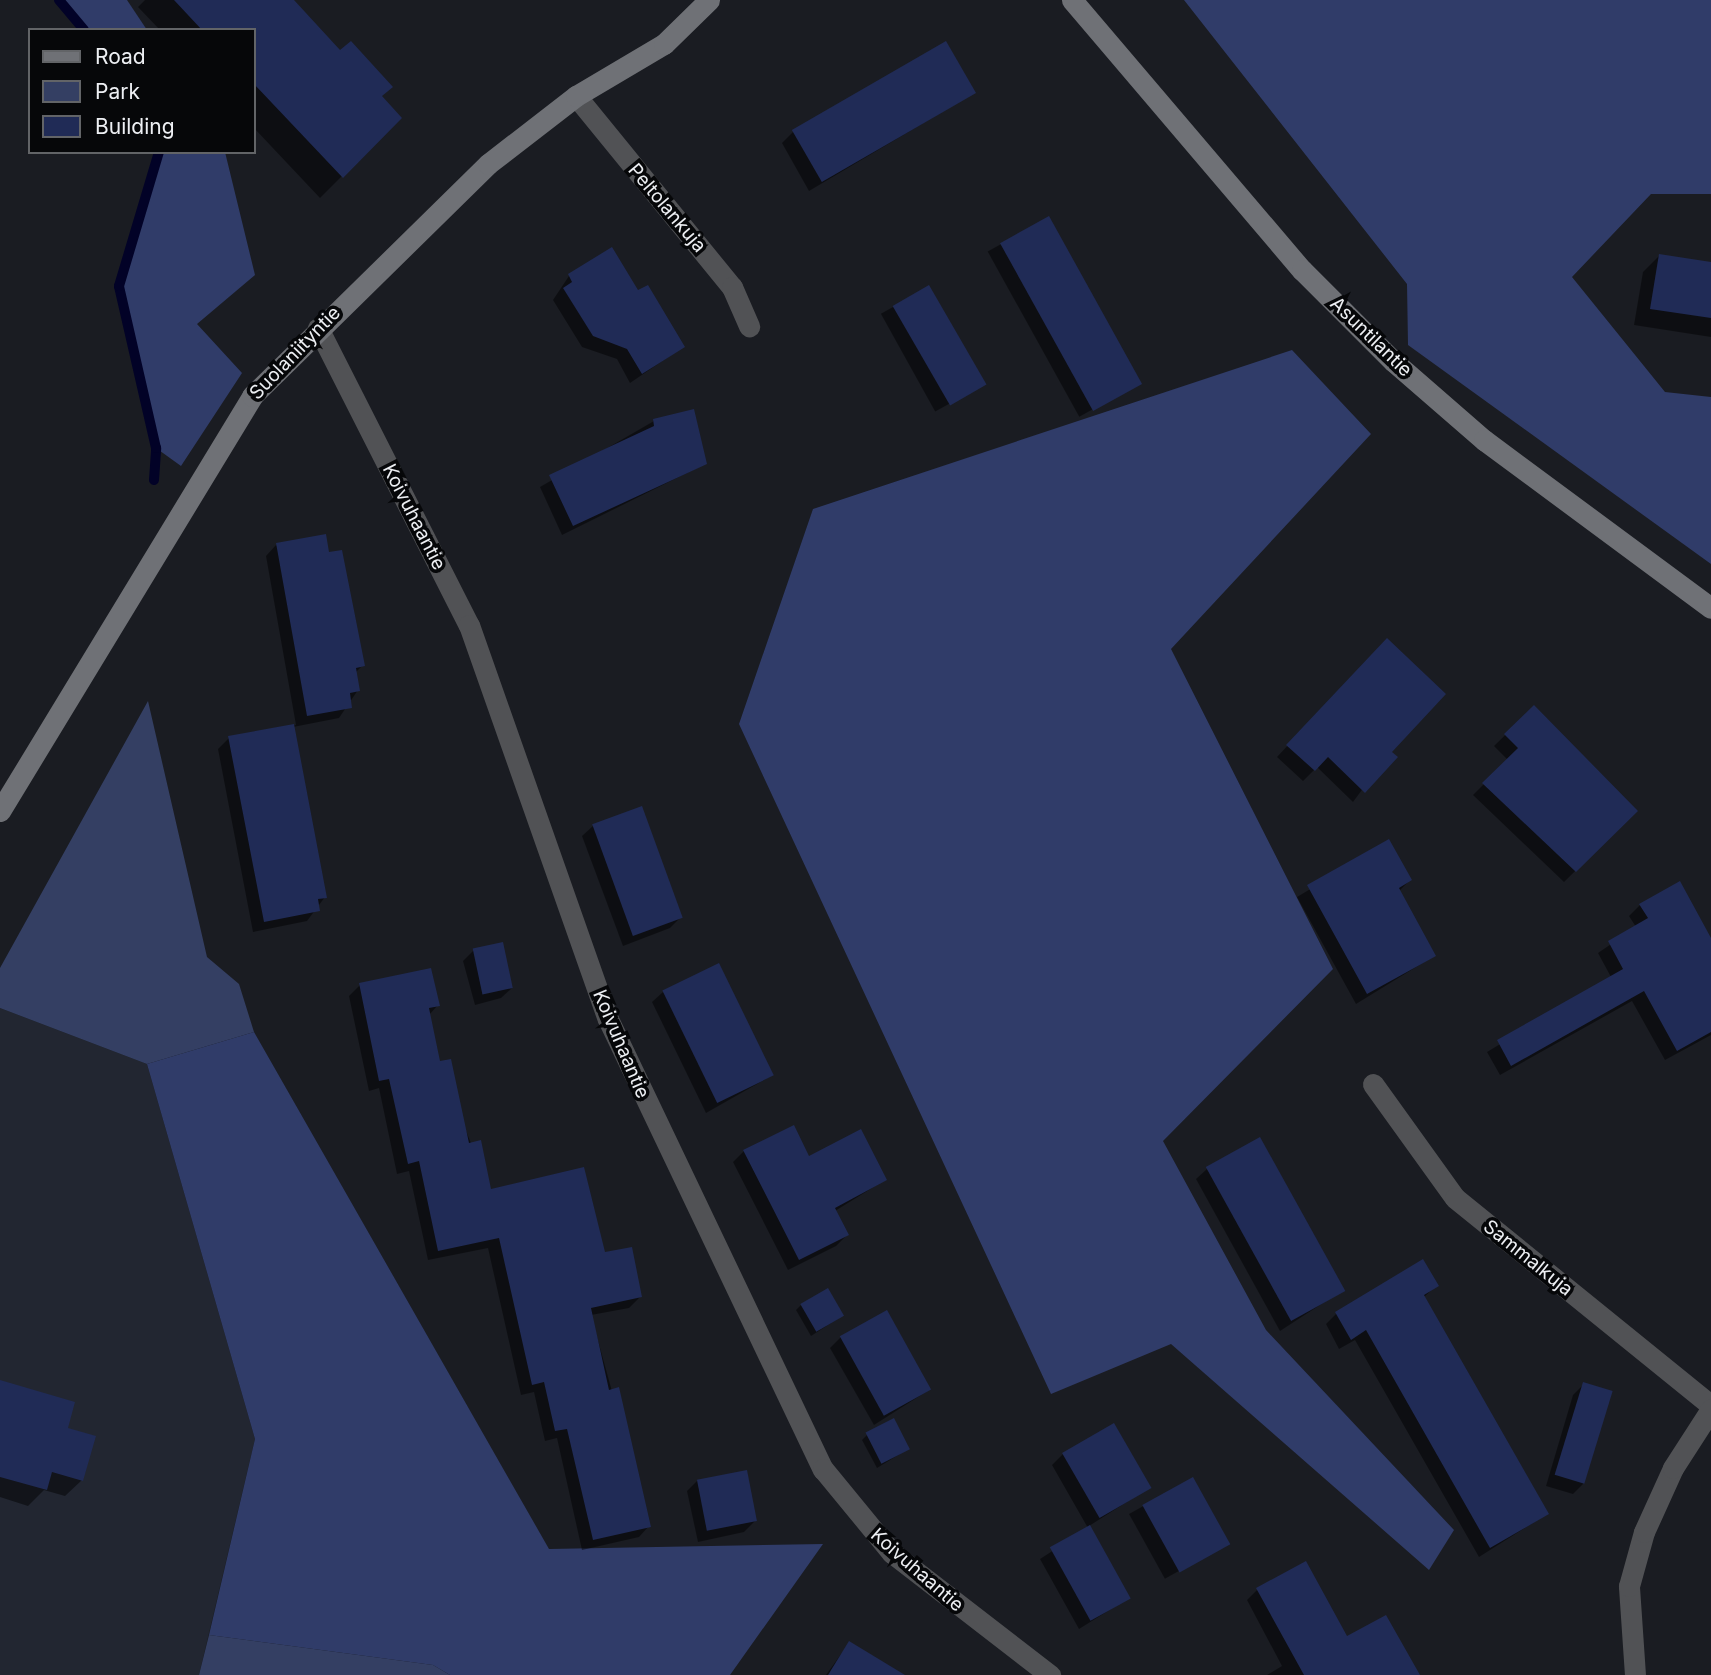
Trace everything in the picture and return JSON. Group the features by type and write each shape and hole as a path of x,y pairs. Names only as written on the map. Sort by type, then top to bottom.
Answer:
{"street":[{"name":"Suolaniityntie","path":"0,811 252,396 318,328 488,164 576,96 664,44 709,0"},
{"name":"Asuntilantie","path":"1078,4 1302,270 1393,361 1484,440 1711,608"},
{"name":"Peltolankuja","path":"576,96 732,288 749,326"},
{"name":"Koivuhaantie","path":"318,328 469,625 608,1018 823,1469 892,1553 1050,1675"},
{"name":"Sammalkuja","path":"1373,1084 1455,1198 1711,1407"},
{"path":"1635,1675 1629,1586 1641,1543 1673,1468 1711,1407"}],"shaded area":[{"path":"59,0 127,0 146,28 82,28"},
{"path":"1184,0 1711,0 1711,194 1651,194 1572,277 1665,392 1711,397 1711,564 1408,345 1407,284"},
{"path":"158,154 225,154 255,275 197,324 242,373 181,466 156,448 119,286"},
{"path":"1292,350 1371,434 1171,649 1333,969 1163,1141 1266,1330 1454,1530 1429,1570 1171,1344 1051,1394 739,724 813,509"},
{"path":"0,1008 147,1064 255,1439 199,1675 0,1675"},
{"path":"254,1032 549,1549 823,1544 730,1675 450,1675 433,1665 209,1635 255,1439 147,1064"}],"green space":[{"path":"148,701 207,957 239,984 254,1032 147,1064 0,1008 0,968"},
{"path":"209,1635 433,1665 450,1675 199,1675"}],"building":[{"path":"174,0 294,0 340,50 351,41 393,87 382,96 402,118 343,178 256,86 256,28 200,28"},
{"path":"946,41 976,93 822,182 792,130"},
{"path":"1049,216 1142,384 1093,411 1000,243"},
{"path":"612,247 638,290 648,285 685,347 642,374 627,349 593,336 563,288 572,282 568,274"},
{"path":"1659,254 1711,262 1711,318 1650,309"},
{"path":"929,285 986,385 950,406 893,306"},
{"path":"694,409 707,464 573,526 549,475 654,426 653,419"},
{"path":"326,534 329,552 342,550 365,666 356,668 360,691 350,693 352,708 307,716 276,543"},
{"path":"1387,638 1446,694 1392,752 1398,757 1365,793 1328,757 1315,771 1286,745"},
{"path":"1534,705 1638,811 1576,872 1482,783 1518,748 1504,734"},
{"path":"294,724 327,898 318,899 320,911 264,922 228,736"},
{"path":"642,806 683,918 633,936 592,824"},
{"path":"1389,839 1412,880 1399,888 1436,956 1367,994 1307,885"},
{"path":"1680,881 1711,938 1711,1032 1677,1051 1644,991 1511,1066 1497,1040 1623,969 1608,941 1648,918 1639,904"},
{"path":"503,942 513,988 482,994 473,948"},
{"path":"719,963 774,1075 717,1103 662,991"},
{"path":"431,968 440,1006 429,1008 440,1061 451,1059 469,1143 481,1140 491,1189 584,1167 605,1252 632,1247 642,1297 591,1308 609,1390 619,1387 651,1527 593,1540 567,1429 555,1431 544,1382 532,1385 499,1238 438,1251 419,1161 408,1164 389,1079 379,1081 359,983"},
{"path":"794,1125 809,1156 861,1129 887,1180 835,1208 849,1235 799,1260 743,1150"},
{"path":"1260,1137 1345,1291 1291,1321 1206,1167"},
{"path":"1423,1259 1439,1286 1424,1295 1549,1514 1490,1548 1366,1330 1351,1340 1335,1312"},
{"path":"828,1288 844,1316 816,1332 800,1304"},
{"path":"887,1310 931,1390 884,1416 840,1336"},
{"path":"0,1380 75,1402 68,1428 96,1436 83,1481 52,1472 47,1490 0,1477"},
{"path":"1583,1382 1613,1391 1584,1484 1555,1475"},
{"path":"894,1418 910,1449 881,1464 865,1433"},
{"path":"1114,1423 1152,1488 1100,1518 1062,1453"},
{"path":"747,1470 757,1521 707,1531 697,1480"},
{"path":"1193,1477 1230,1544 1180,1572 1142,1505"},
{"path":"1090,1525 1131,1598 1090,1621 1050,1547"},
{"path":"1306,1561 1347,1636 1386,1615 1420,1675 1304,1675 1256,1588"},
{"path":"849,1641 905,1675 828,1675"}],"waterway":[{"path":"59,0 82,28"},
{"path":"154,480 156,448 119,286 158,154"}]}
